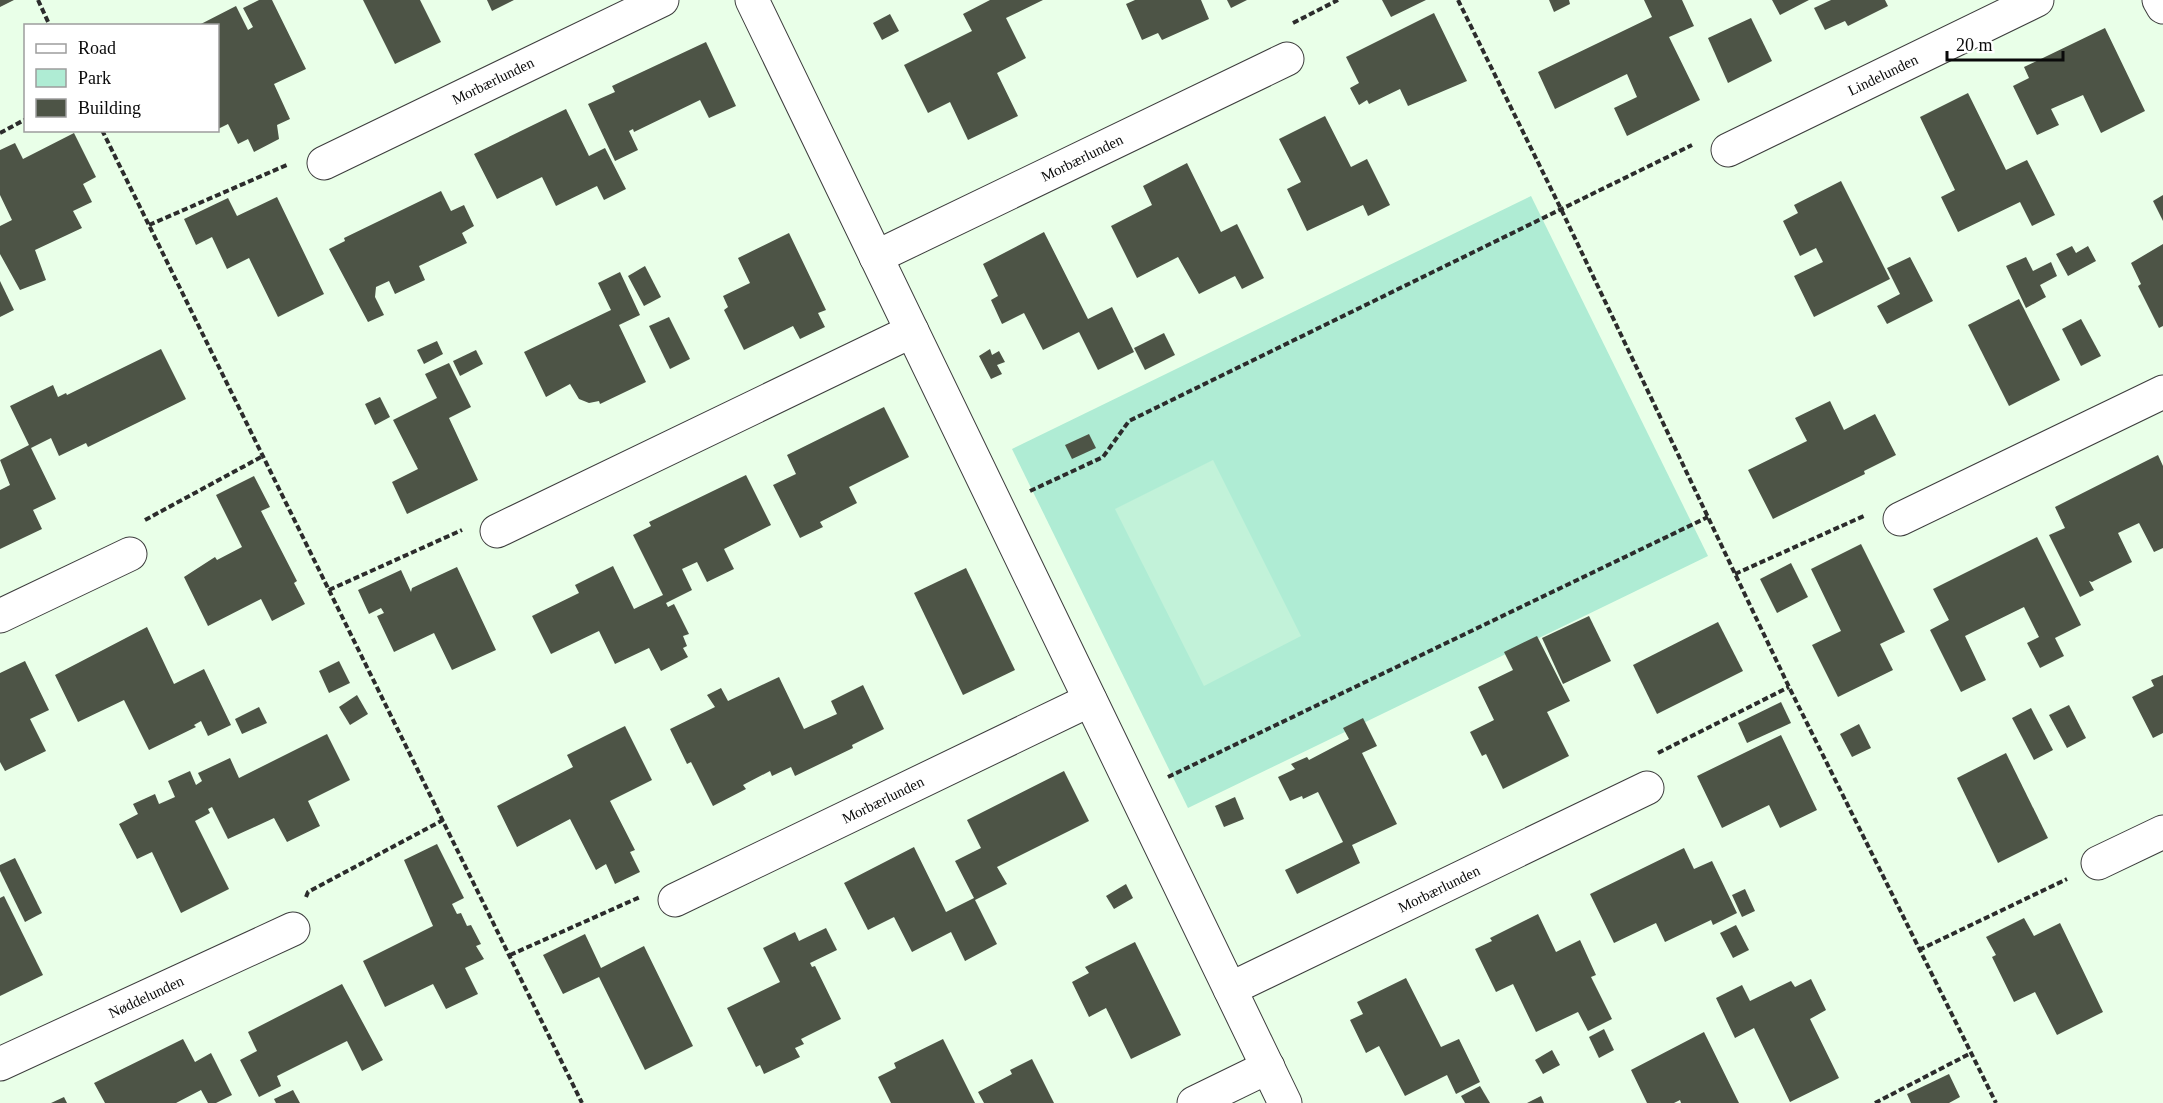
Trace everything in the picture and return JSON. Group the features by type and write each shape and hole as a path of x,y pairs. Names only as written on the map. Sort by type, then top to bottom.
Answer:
{"street":[{"name":"Morbærlunden","path":"324,162 662,0"},
{"path":"752,0 1285,1103"},
{"name":"Lindelunden","path":"1728,150 2037,0"},
{"path":"2159,0 2163,7"},
{"name":"Morbærlunden","path":"876,257 1287,59"},
{"path":"497,531 912,331"},
{"path":"1900,519 2163,392"},
{"path":"0,616 130,554"},
{"name":"Morbærlunden","path":"675,900 1090,700"},
{"name":"Morbærlunden","path":"1230,989 1647,788"},
{"path":"2098,863 2163,832"},
{"name":"Nøddelunden","path":"0,1064 293,929"},
{"path":"1194,1103 1268,1067"}],"path":[{"path":"38,0 49,24"},
{"path":"1287,59 1293,22 1338,0"},
{"path":"1458,0 1561,208 1789,687 1996,1103"},
{"path":"0,133 24,120"},
{"path":"103,132 582,1103"},
{"path":"997,507 1103,457 1129,422 1561,208 1696,143 1728,150"},
{"path":"149,225 290,164 324,162"},
{"path":"130,554 128,530 263,456"},
{"path":"1736,574 1875,510 1900,519"},
{"path":"1135,793 1708,517"},
{"path":"329,590 468,527 497,531"},
{"path":"1647,788 1656,754 1789,687"},
{"path":"293,929 308,892 443,820"},
{"path":"1919,950 2098,863"},
{"path":"510,955 647,894 675,900"},
{"path":"1875,1103 1971,1053"}],"green space":[{"path":"1531,196 1708,556 1188,808 1012,449"},
{"path":"1213,460 1301,636 1204,686 1115,509"}],"building":[{"path":"0,0 14,0 0,7"},
{"path":"259,0 272,0 306,69 274,84 290,119 277,125 279,139 254,152 248,139 238,144 228,124 219,128 219,24 201,24 236,6 248,30 253,27 243,8"},
{"path":"363,0 420,0 441,42 395,64"},
{"path":"487,0 514,0 492,11"},
{"path":"990,0 1043,0 1006,18 1026,58 997,73 1018,116 968,140 950,102 928,113 904,65 972,31 963,14"},
{"path":"1135,0 1201,0 1209,19 1162,40 1158,33 1142,40 1126,4"},
{"path":"1227,0 1247,0 1231,8"},
{"path":"1382,0 1426,0 1391,17"},
{"path":"1549,0 1569,0 1570,4 1554,12"},
{"path":"1644,0 1682,0 1694,26 1669,37 1700,100 1627,136 1614,108 1637,97 1627,74 1555,109 1538,72 1652,17"},
{"path":"1772,0 1809,0 1780,15"},
{"path":"1831,0 1885,0 1888,6 1848,26 1845,21 1825,30 1814,8"},
{"path":"1434,13 1467,81 1408,106 1400,89 1369,104 1367,100 1359,105 1350,88 1359,83 1346,57"},
{"path":"890,14 899,31 882,40 873,23"},
{"path":"1751,18 1772,61 1728,83 1708,38"},
{"path":"2105,28 2145,111 2101,133 2083,95 2051,109 2059,125 2037,135 2013,86 2029,78 2024,67"},
{"path":"706,42 736,106 709,118 700,100 634,132 633,129 629,131 638,150 615,161 588,104 615,92 612,86"},
{"path":"1968,93 2006,170 2027,160 2055,215 2032,226 2020,202 1958,232 1941,197 1955,190 1920,117"},
{"path":"566,109 589,156 605,148 626,189 604,200 597,186 556,206 542,177 497,199 474,154"},
{"path":"1325,116 1351,167 1367,159 1390,205 1368,216 1363,205 1307,231 1287,189 1301,182 1279,139"},
{"path":"74,133 96,177 83,184 92,202 73,211 82,228 35,250 46,280 20,290 0,254 0,226 12,220 0,195 0,150 15,143 23,159"},
{"path":"1187,163 1221,232 1237,224 1264,278 1242,289 1235,276 1199,294 1178,257 1137,278 1111,226 1152,205 1143,186"},
{"path":"1841,181 1890,279 1814,317 1794,276 1823,262 1816,248 1800,256 1783,221 1798,213 1794,205"},
{"path":"441,191 451,211 464,205 474,226 462,233 467,243 419,266 425,280 395,294 389,281 376,287 375,297 384,315 368,322 329,249 345,241 344,238"},
{"path":"2163,195 2163,221 2153,201"},
{"path":"277,197 324,294 278,317 249,258 227,269 212,237 196,245 184,219 228,198 237,216"},
{"path":"1044,232 1088,319 1112,307 1134,352 1098,370 1079,332 1043,350 1024,313 1002,324 991,300 998,296 983,264"},
{"path":"789,233 826,310 818,313 825,327 800,339 793,326 744,350 724,310 728,307 723,296 750,283 738,258"},
{"path":"2163,244 2163,326 2159,328 2138,286 2141,284 2131,263"},
{"path":"2072,246 2076,253 2088,246 2096,261 2068,276 2056,254"},
{"path":"1910,257 1933,301 1887,324 1877,306 1900,294 1887,268"},
{"path":"2026,257 2033,271 2051,262 2057,276 2040,285 2046,297 2026,308 2006,266"},
{"path":"645,266 661,297 644,306 628,276"},
{"path":"620,272 640,315 619,325 646,382 600,404 599,401 589,403 579,399 570,384 546,397 524,352 611,310 598,283"},
{"path":"0,281 14,310 0,317"},
{"path":"2019,299 2060,380 2009,406 1968,325"},
{"path":"669,317 690,359 670,369 649,326"},
{"path":"2081,319 2101,356 2081,366 2062,329"},
{"path":"1164,333 1175,355 1145,370 1134,348"},
{"path":"437,341 443,354 424,364 417,350"},
{"path":"161,349 186,399 88,447 86,443 59,456 51,438 31,448 56,499 33,510 42,529 0,549 0,490 10,485 0,460 29,445 10,406 53,385 58,397 66,393 67,395"},
{"path":"990,349 992,355 999,351 1005,362 997,365 1002,374 991,379 979,356"},
{"path":"476,350 483,364 460,376 453,361"},
{"path":"449,363 471,407 449,418 478,480 407,514 392,482 418,469 393,420 437,398 425,374"},
{"path":"380,397 390,417 375,425 365,404"},
{"path":"1830,401 1844,430 1875,414 1896,455 1864,471 1865,474 1773,519 1748,470 1807,441 1795,418"},
{"path":"884,407 909,457 849,487 857,503 820,522 823,527 800,538 773,485 796,474 787,455"},
{"path":"1089,434 1096,448 1072,459 1065,445"},
{"path":"2158,455 2163,466 2163,548 2154,552 2139,523 2118,533 2132,562 2092,582 2089,581 2094,590 2080,597 2049,535 2065,528 2055,507"},
{"path":"746,475 771,525 724,549 734,569 707,582 697,562 682,569 692,590 666,603 668,607 674,604 689,634 683,636 687,646 683,648 688,657 661,671 649,648 615,664 599,631 551,654 532,616 579,593 575,585 613,566 634,609 663,595 633,535 651,526 649,522"},
{"path":"254,476 270,507 261,511 297,581 294,583 305,604 272,621 261,599 208,626 184,577 215,557 217,560 242,547 216,495"},
{"path":"2037,537 2081,625 2055,638 2064,656 2040,668 2027,643 2039,637 2024,607 1965,636 1986,680 1961,692 1930,630 1949,620 1933,589"},
{"path":"1861,544 1905,632 1880,644 1893,670 1838,697 1812,645 1841,631 1811,569"},
{"path":"1791,563 1808,597 1777,613 1760,579"},
{"path":"457,567 496,650 452,670 434,633 394,652 377,616 384,613 381,608 369,614 358,590 401,570 411,592 412,588"},
{"path":"966,568 1015,670 963,695 914,593"},
{"path":"1589,616 1611,661 1563,684 1542,638"},
{"path":"1718,622 1743,671 1657,714 1633,665"},
{"path":"147,627 174,684 204,669 231,725 208,736 201,721 194,725 196,727 149,750 124,700 78,722 55,675"},
{"path":"1537,636 1570,701 1547,712 1569,756 1503,789 1486,754 1482,756 1470,732 1494,720 1478,687 1513,670 1504,652"},
{"path":"25,661 49,710 30,719 46,751 5,771 0,762 0,673"},
{"path":"339,661 350,683 329,693 319,671"},
{"path":"2163,675 2163,733 2153,738 2132,697 2154,686 2151,680"},
{"path":"779,677 804,729 837,714 831,701 863,685 884,729 852,745 853,748 795,776 791,767 772,776 770,771 743,785 746,789 713,806 691,762 687,764 670,729 715,707 707,695 721,688 728,701"},
{"path":"357,695 368,714 350,725 339,707"},
{"path":"1781,702 1791,723 1747,743 1738,723"},
{"path":"2069,705 2086,738 2067,748 2049,715"},
{"path":"259,707 267,723 242,734 235,719"},
{"path":"2031,708 2053,750 2034,760 2012,718"},
{"path":"1363,718 1377,746 1362,753 1397,824 1352,845 1360,863 1297,894 1285,870 1343,842 1318,792 1303,799 1302,796 1290,801 1278,777 1295,769 1291,764 1307,757 1309,760 1349,739 1343,728"},
{"path":"1859,724 1871,748 1852,757 1840,734"},
{"path":"625,726 652,780 610,801 635,850 630,852 640,872 615,884 606,864 596,870 570,819 517,847 497,806 573,767 567,755"},
{"path":"327,734 350,780 308,801 320,826 287,842 274,818 228,839 212,807 208,809 210,813 195,821 229,889 181,913 152,852 137,859 119,824 138,814 133,804 155,794 159,804 175,797 168,781 190,771 196,785 202,781 198,773 230,758 239,778"},
{"path":"1781,735 1817,810 1780,828 1769,805 1722,828 1697,776"},
{"path":"2006,753 2048,838 1998,863 1957,778"},
{"path":"1064,771 1089,821 997,867 1007,884 975,900 997,944 965,961 951,932 912,952 894,917 868,930 844,883 914,847 946,912 974,898 955,861 981,848 967,820"},
{"path":"1235,797 1244,819 1224,827 1215,806"},
{"path":"437,844 464,898 452,904 457,914 461,913 467,926 471,925 481,944 476,946 484,959 465,968 478,994 446,1009 433,984 385,1007 363,961 433,926 404,860"},
{"path":"1684,848 1694,869 1712,861 1737,913 1713,925 1711,920 1665,942 1656,923 1614,943 1590,894"},
{"path":"15,858 42,913 25,922 0,871 0,865"},
{"path":"1126,884 1133,898 1114,909 1106,896"},
{"path":"1745,889 1755,911 1742,917 1732,895"},
{"path":"4,896 43,975 0,996 0,898"},
{"path":"1538,914 1556,952 1580,940 1596,975 1591,977 1612,1019 1588,1031 1578,1012 1536,1032 1513,984 1496,992 1475,949 1492,941 1490,938"},
{"path":"2024,918 2034,936 2060,923 2103,1012 2057,1035 2035,992 2014,1002 1992,957 1996,955 1986,937"},
{"path":"1736,925 1749,950 1733,958 1720,933"},
{"path":"826,928 837,950 810,963 812,967 815,966 841,1019 801,1039 804,1044 795,1048 800,1057 764,1074 760,1065 756,1067 727,1008 780,982 763,948 795,932 799,941"},
{"path":"585,934 601,968 644,946 693,1046 645,1070 599,977 563,994 543,955"},
{"path":"1135,942 1181,1035 1131,1059 1106,1008 1089,1017 1072,982 1089,973 1085,967"},
{"path":"1406,978 1441,1047 1459,1039 1480,1082 1456,1094 1447,1075 1405,1096 1379,1046 1366,1053 1350,1020 1363,1014 1357,1002"},
{"path":"1811,979 1826,1010 1810,1019 1839,1078 1790,1102 1754,1028 1735,1038 1716,998 1742,985 1750,1001 1791,981 1795,987"},
{"path":"342,984 383,1060 362,1071 347,1041 277,1076 281,1086 259,1097 240,1060 257,1051 248,1032"},
{"path":"1604,1029 1614,1050 1599,1058 1589,1037"},
{"path":"1704,1032 1739,1103 1681,1103 1680,1100 1674,1103 1647,1103 1631,1070"},
{"path":"183,1039 195,1062 211,1053 232,1095 216,1103 208,1103 201,1090 176,1103 105,1103 94,1083"},
{"path":"943,1039 975,1103 891,1103 878,1077 896,1068 894,1063"},
{"path":"1552,1050 1560,1065 1543,1074 1535,1060"},
{"path":"1032,1059 1054,1103 984,1103 978,1092 1012,1074 1010,1070"},
{"path":"1949,1074 1960,1097 1949,1103 1911,1103 1907,1094"},
{"path":"1480,1086 1490,1103 1465,1103 1461,1096"},
{"path":"293,1090 300,1103 276,1103 274,1099"},
{"path":"1541,1096 1544,1103 1527,1103"},
{"path":"64,1097 67,1103 51,1103"}]}
